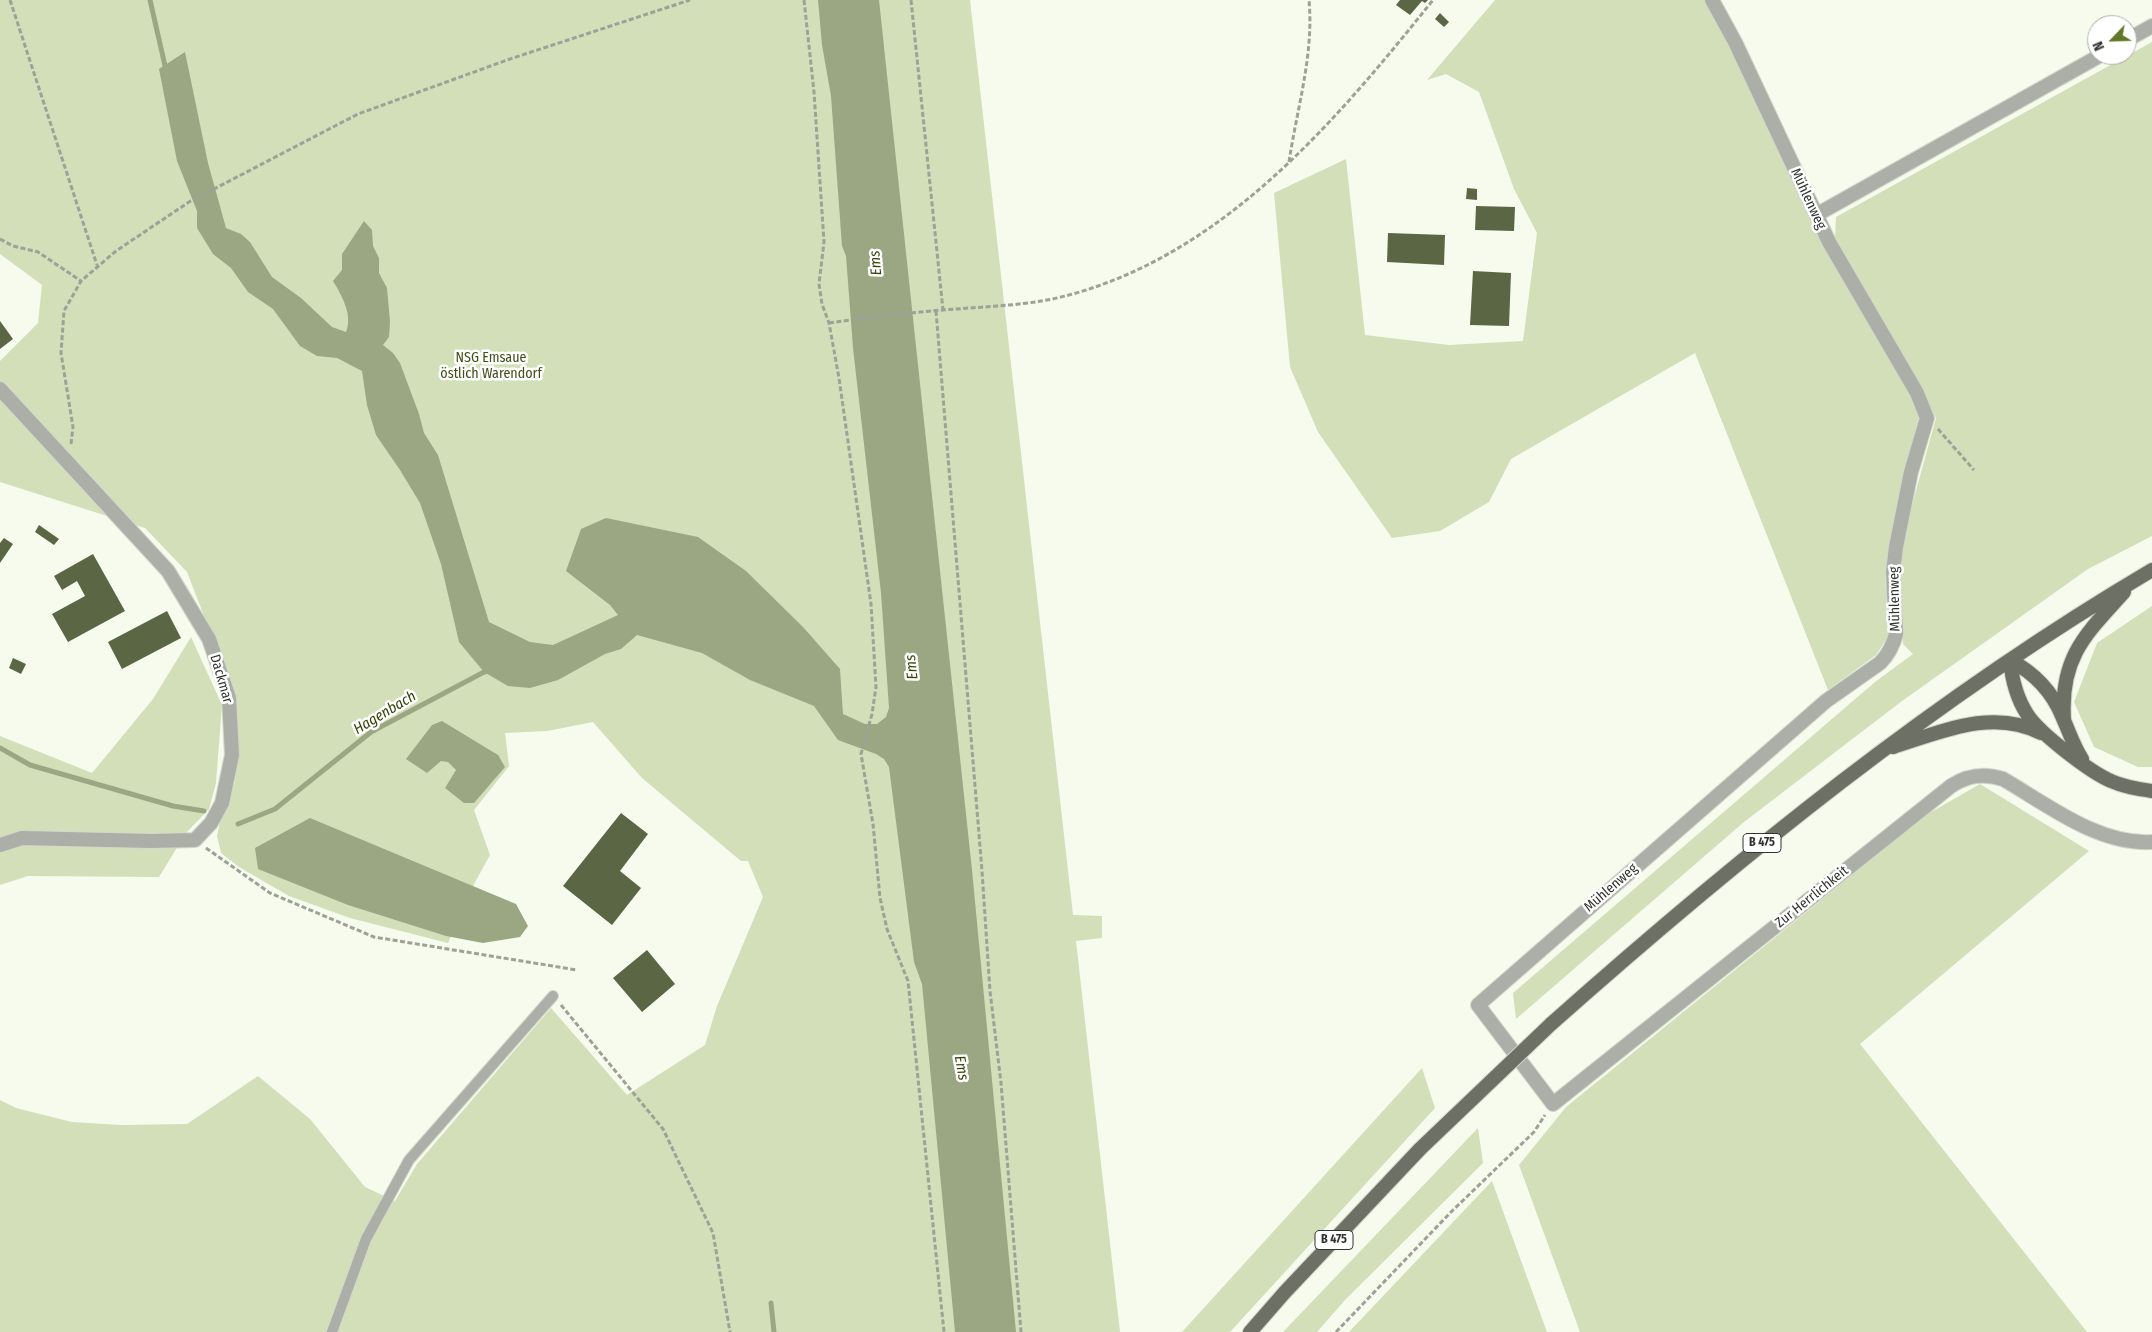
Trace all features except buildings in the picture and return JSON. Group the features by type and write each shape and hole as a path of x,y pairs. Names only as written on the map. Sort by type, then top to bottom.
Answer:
{"main road":[{"name":"B 475","path":"1250,1332 1285,1292 1420,1149 1551,1024 1704,891 1882,750 2010,660 2152,570"},
{"path":"2064,719 2063,705 2066,678 2076,650 2085,636 2134,581"},
{"path":"2010,660 2027,670 2041,683 2058,706 2072,742 2085,764"},
{"path":"2010,660 2015,690 2022,705 2028,716 2046,735 2103,776 2123,786 2152,791"},
{"path":"1882,750 1963,725 1987,721 2011,723 2046,735"}],"street":[{"name":"Mühlenweg","path":"1553,1104 1478,1005 1826,701 1880,663 1892,649 1896,634 1893,572 1896,546 1911,472 1927,418 1917,393 1816,216 1735,42 1712,0"},
{"path":"2137,34 2152,26"},
{"path":"1816,216 2087,63"},
{"name":"Dackmar","path":"0,389 168,571 209,640 229,698 232,755 222,803 212,823 195,840"},
{"name":"Zur Herrlichkeit","path":"1553,1104 1951,786 1967,777 1985,775 2003,779 2101,834 2128,842 2152,842"},
{"path":"0,845 22,838 151,842 195,840"}],"lane":[{"path":"332,1332 366,1239 409,1160 553,996"}],"path":[{"path":"10,0 97,265"},
{"path":"68,462 73,426 61,353 64,311 81,281 97,265 189,202 358,114 510,59 679,2 690,0"},
{"path":"804,0 814,92 824,242 819,284 840,378 871,604 876,687 872,714 861,754 873,824 880,898 886,929 908,981 944,1332"},
{"path":"911,0 943,310"},
{"path":"1289,162 1294,127 1308,68 1308,0"},
{"path":"828,323 1018,304 1067,296 1132,273 1179,246 1241,205 1289,162 1339,112 1433,0"},
{"path":"0,239 13,246 38,252 81,281"},
{"path":"936,311 982,871 990,991 1001,1083 1021,1332"},
{"path":"1927,418 1974,470"},
{"path":"195,840 270,893 374,937 577,970"},
{"path":"553,996 662,1128 713,1233 730,1332"},
{"path":"1336,1332 1451,1212 1534,1132 1553,1104"}],"green space":[{"name":"NSG Emsaue östlich Warendorf","path":"0,0 970,0 1073,915 1102,916 1102,938 1076,941 1120,1332 0,1332 0,1100 16,1108 72,1122 120,1125 187,1124 258,1076 310,1119 365,1187 395,1201 417,1164 551,1008 627,1095 705,1045 717,1006 763,897 748,861 741,861 642,778 593,722 547,731 505,733 509,766 474,810 490,855 474,884 448,943 350,918 289,896 239,867 221,853 217,836 220,821 235,782 237,755 211,634 187,572 145,528 0,482 0,361 38,323 42,285 0,254"},
{"path":"1495,0 1704,0 1728,44 1813,224 1905,384 1919,416 1901,488 1885,572 1888,637 1876,655 1828,690 1695,353 1511,459 1489,502 1440,531 1392,538 1318,432 1290,367 1274,193 1346,159 1365,335 1449,345 1523,341 1537,233 1514,189 1479,92 1446,74 1427,80"},
{"path":"2152,42 2152,536 2088,569 1902,701 1744,822 1516,1019 1513,993 1875,682 1913,654 1903,644 1898,574 1903,538 1936,418 1917,380 1835,237 1836,217 2110,65 2137,65 2137,50"},
{"path":"2152,606 2152,767 2138,767 2094,747 2074,702 2097,643"},
{"path":"191,637 222,705 216,783 209,809 186,833 159,877 28,876 0,885 0,736 92,773 153,699"},
{"path":"1980,784 2089,851 1860,1044 2087,1332 1580,1332 1519,1165 1566,1107 1926,815"},
{"path":"1422,1068 1435,1108 1230,1332 1182,1332"},
{"path":"1478,1128 1483,1163 1345,1300 1317,1332 1283,1332"},
{"path":"1492,1181 1547,1332 1349,1332"}],"water":[{"name":"Ems","path":"818,0 879,0 972,870 1016,1332 955,1332 922,984 914,962 889,767 884,759 876,754 838,740 814,706 750,680 702,653 637,635 621,649 605,654 558,680 530,688 508,686 484,672 459,642 441,564 420,503 376,435 367,405 362,371 337,358 317,356 300,346 273,309 248,292 231,268 213,254 197,228 197,211 177,161 159,69 185,52 208,163 226,228 241,234 250,242 272,277 301,298 332,327 346,332 348,326 347,312 343,299 333,281 342,270 342,254 364,221 372,230 373,246 379,258 379,273 387,288 390,321 389,337 383,345 393,353 400,363 424,433 438,455 489,622 530,642 553,645 618,615 610,605 566,571 581,529 606,518 698,537 746,571 803,627 840,669 843,714 865,724 877,724 886,717 889,708 881,593 853,348 846,256 842,246 831,96 822,45"},
{"path":"442,721 498,755 505,767 474,803 464,803 445,788 456,770 448,762 441,761 427,773 406,759 432,725"},
{"path":"310,818 516,904 528,926 520,937 483,943 446,936 348,905 258,869 255,848"}],"waterway":[{"path":"150,0 166,70"},
{"name":"Hagenbach","path":"238,824 275,809 371,732 484,672 490,671"},
{"name":"Hagenbach","path":"0,748 30,765 173,806 204,811"},
{"path":"771,1303 774,1332"}]}
